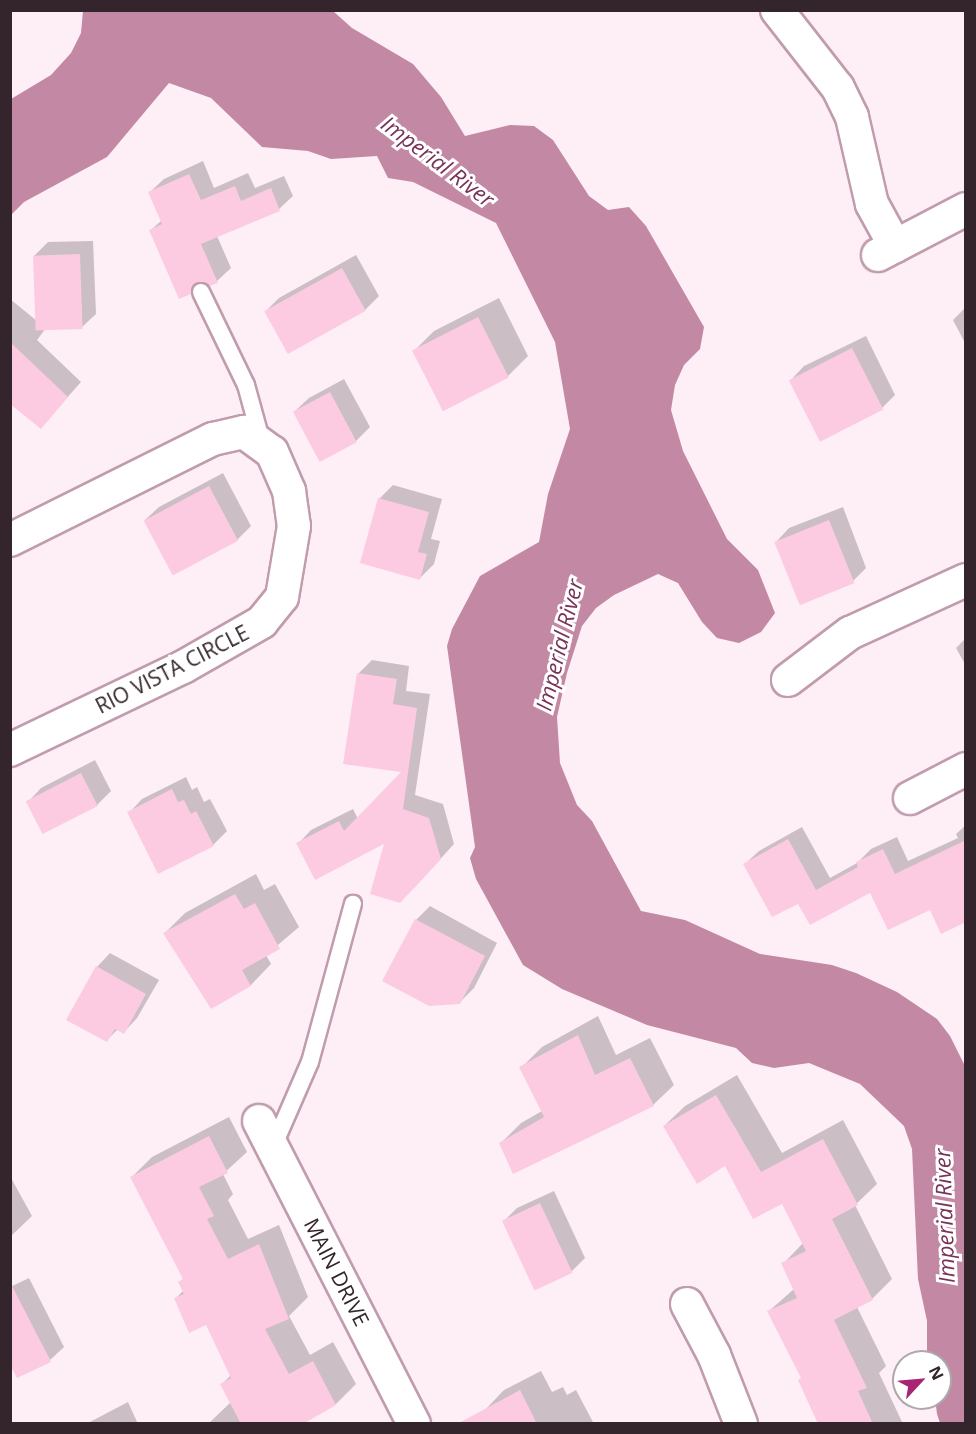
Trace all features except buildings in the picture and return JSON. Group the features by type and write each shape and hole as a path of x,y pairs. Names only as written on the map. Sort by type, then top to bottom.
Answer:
{"street":[{"path":"777,10 838,88 852,117 872,204 886,250 966,209"},
{"name":"RIO VISTA CIRCLE","path":"10,540 213,439 244,432 272,452 290,491 294,526 282,597 262,622 183,667 10,750"},
{"path":"788,680 850,633 966,580"},
{"path":"910,798 966,769"},
{"name":"MAIN DRIVE","path":"266,1134 414,1424"},
{"path":"687,1304 714,1355 741,1424"}],"lane":[{"path":"201,292 246,385 262,445"},
{"path":"266,1134 310,1062 353,904"}],"water":[{"name":"Imperial River","path":"83,11 333,11 352,28 413,64 441,97 465,136 510,125 534,126 553,140 589,196 608,210 629,207 646,226 704,327 700,349 684,365 675,385 671,410 683,451 727,539 758,570 775,613 761,632 739,643 717,638 702,622 678,583 658,574 614,595 596,608 582,626 567,673 557,717 560,763 577,805 592,821 641,911 685,920 760,954 832,965 856,973 897,992 937,1019 950,1036 966,1068 965,1423 940,1423 937,1414 936,1410 952,1410 952,1350 927,1350 927,1321 918,1279 912,1149 904,1126 860,1084 809,1063 774,1068 752,1063 736,1048 647,1025 562,989 523,965 476,879 470,858 475,847 447,646 452,629 480,576 539,542 548,494 570,429 555,342 496,223 413,182 388,178 377,156 331,159 308,151 262,147 211,98 169,83 107,157 24,202 11,215 11,99 51,75 71,53 81,33"}]}
